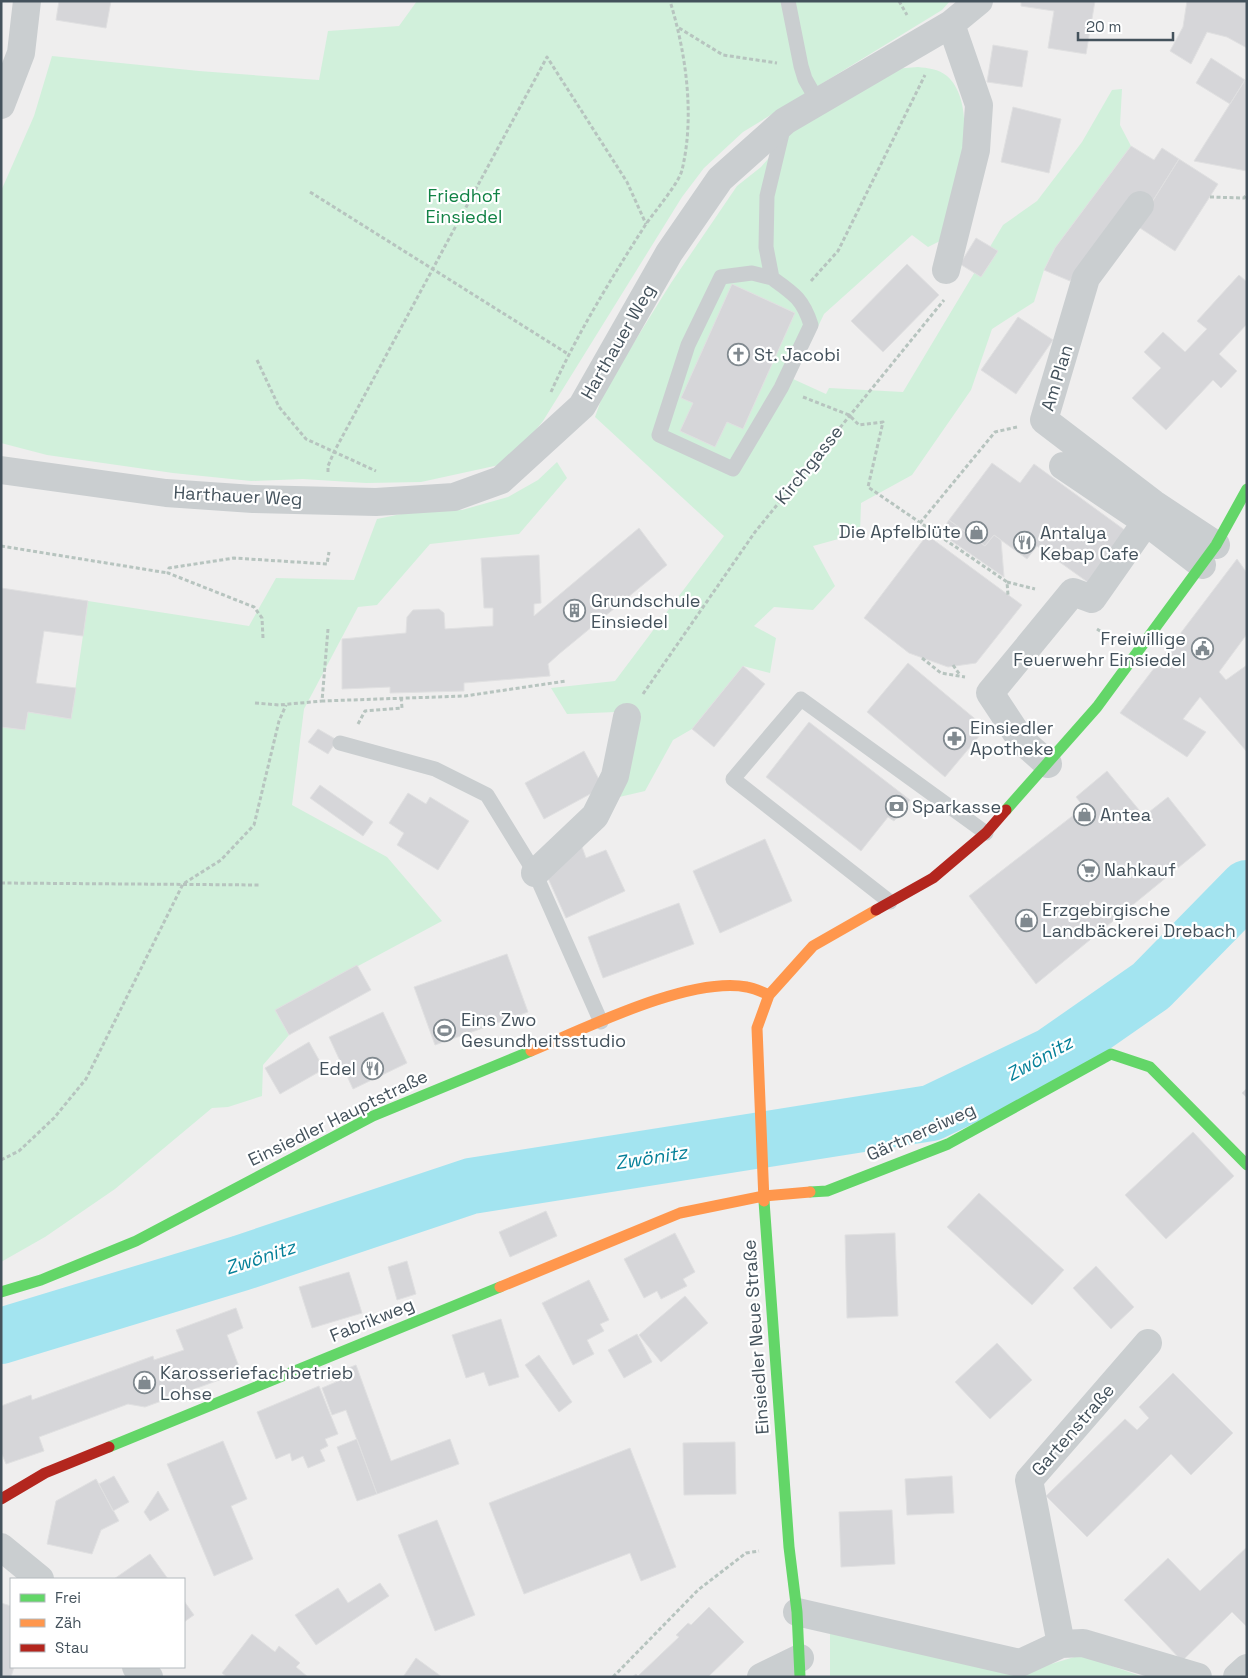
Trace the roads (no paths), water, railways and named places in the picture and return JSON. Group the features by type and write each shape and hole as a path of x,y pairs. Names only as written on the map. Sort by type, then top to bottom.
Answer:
{"street":[{"path":"1,105 21,53 27,1"},
{"name":"Harthauer Weg","path":"1,470 166,493 254,499 376,502 454,497 501,480 582,406 669,253 720,179 785,121 951,24 979,1"},
{"path":"946,270 976,150 979,105 951,24"},
{"name":"Am Plan","path":"1140,205 1086,278 1044,420 1154,504 1209,555"},
{"path":"1062,466 1146,522 1209,555"},
{"path":"769,995 813,946 933,878 986,833 1097,706 1209,555 1247,489"},
{"path":"1048,764 1021,740 990,693 1074,592 1092,599 1146,522"},
{"path":"535,873 595,816 615,776 627,717"},
{"name":"Einsiedler Hauptstraße","path":"1,1292 41,1280 136,1242 373,1116 601,1022 684,991 716,987 747,987 769,995"},
{"name":"Einsiedler Neue Straße","path":"769,995 758,1028 764,1196 789,1548 797,1612 800,1667"},
{"name":"Gärtnereiweg","path":"764,1196 827,1192 948,1144 1111,1054 1150,1067 1247,1165"},
{"name":"Fabrikweg","path":"1,1499 45,1473 680,1213 764,1196"},
{"name":"Gartenstraße","path":"1061,1644 1029,1480 1148,1343"},
{"path":"1,1546 39,1578"},
{"path":"797,1612 1020,1663 1061,1644 1083,1643 1198,1677"},
{"path":"761,1677 800,1667"},
{"path":"137,1668 149,1677"},
{"path":"1237,1677 1247,1668"}],"lane":[{"path":"788,1 801,66 818,102"},
{"path":"772,278 752,273 721,277 688,345 659,434 733,469 781,388 811,325 806,310 797,296 772,278 766,247 766,196 785,121"},
{"path":"890,902 733,779 801,699 986,833"},
{"path":"344,744 435,769 487,795 535,873 601,1022"}],"waterway":[{"name":"Zwönitz","path":"1,1336 241,1263 471,1186 931,1113 1052,1055 1151,986 1247,888"}],"place":[{"name":"St. Jacobi","path":"738,355"},
{"name":"Die Apfelblüte","path":"977,532"},
{"name":"Antalya Kebap Cafe","path":"1024,543"},
{"name":"Grundschule Einsiedel","path":"575,611"},
{"name":"Freiwillige Feuerwehr Einsiedel","path":"1202,649"},
{"name":"Einsiedler Apotheke","path":"954,738"},
{"name":"Sparkasse","path":"896,807"},
{"name":"Antea","path":"1084,815"},
{"name":"Nahkauf","path":"1088,870"},
{"name":"Erzgebirgische Landbäckerei Drebach","path":"1026,920"},
{"name":"Eins Zwo Gesundheitsstudio","path":"445,1030"},
{"name":"Edel","path":"372,1069"},
{"name":"Karosseriefachbetrieb Lohse","path":"144,1383"}],"park label":[{"name":"Friedhof Einsiedel","path":"464,206"}]}
